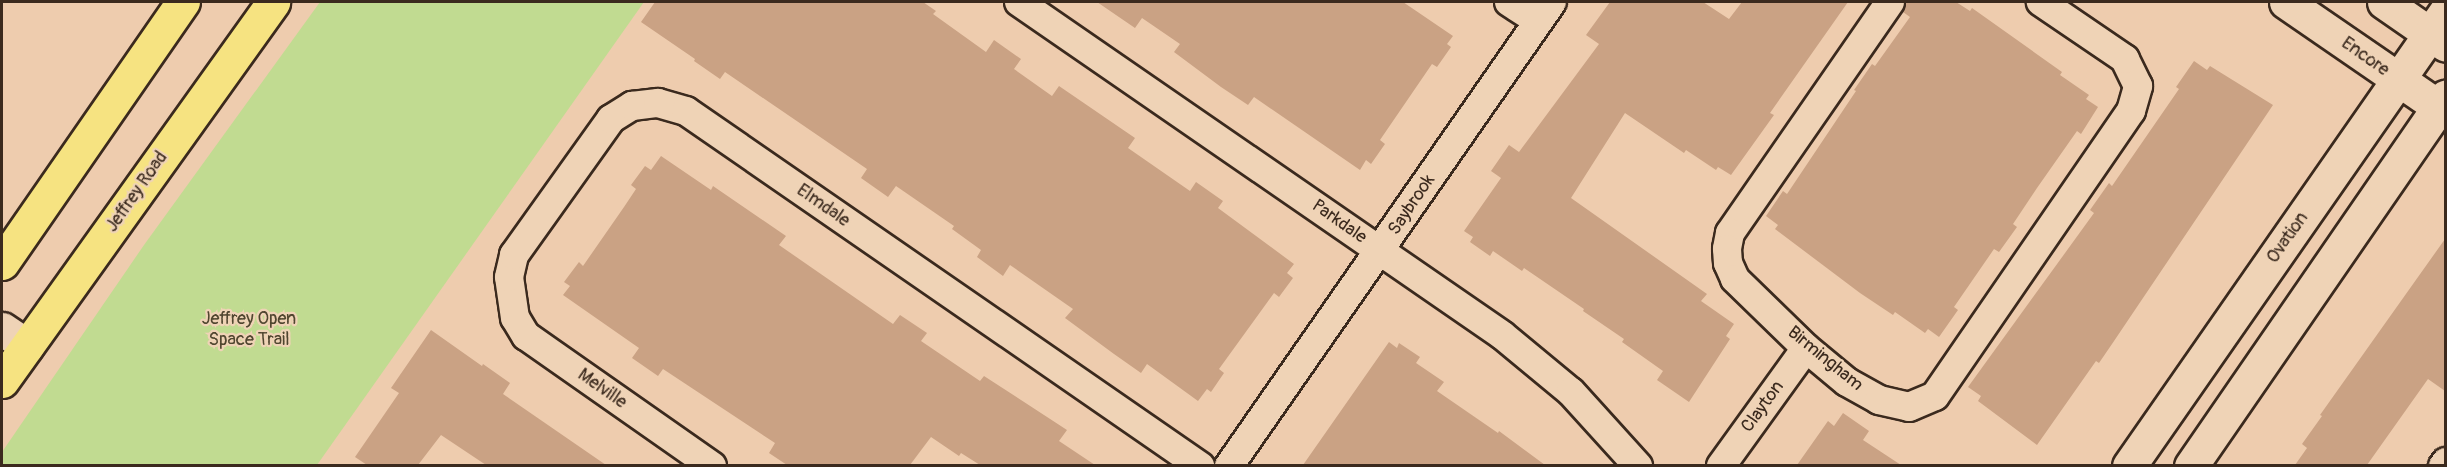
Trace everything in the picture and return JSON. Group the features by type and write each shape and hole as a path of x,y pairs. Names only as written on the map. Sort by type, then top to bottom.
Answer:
{"main road":[{"path":"2,263 183,2"},
{"name":"Jeffrey Road","path":"2,381 14,338 273,2"}],"street":[{"name":"Parkdale","path":"1019,2 1539,363 1594,415 1638,465"},
{"path":"1509,2 1545,11"},
{"name":"Birmingham","path":"1890,2 1730,233 1728,263 1735,279 1806,348 1847,381 1880,400 1909,407 1935,396 2131,111 2138,86 2125,59 2041,2"},
{"name":"Encore","path":"2286,2 2398,80 2443,105"},
{"path":"2384,2 2440,30"},
{"name":"Saybrook","path":"1228,465 1380,251 1545,11"},
{"name":"Ovation","path":"2129,465 2398,80 2440,30"},
{"name":"Elmdale","path":"511,298 509,277 514,255 611,119 632,106 658,103 686,111 1200,465"},
{"path":"2191,465 2443,105"},
{"name":"Melville","path":"511,298 515,318 526,336 712,465"},
{"name":"Clayton","path":"1721,465 1806,348"}],"green space":[{"name":"Jeffrey Open Space Trail","path":"320,2 644,2 317,465 2,465 2,452 144,245"}],"building":[{"path":"655,2 923,2 936,11 933,14 986,52 994,40 1021,59 1014,69 1052,96 1059,86 1135,138 1128,148 1190,191 1196,182 1223,201 1218,208 1294,264 1287,273 1293,278 1279,297 1274,293 1219,369 1224,373 1211,392 1207,389 1198,401 1147,364 1141,373 1114,354 1065,318 1073,309 1010,265 1003,276 977,257 981,250 952,229 954,226 896,186 888,197 861,178 867,169 725,72 720,79 694,61 695,59 641,22"},
{"path":"1097,2 1403,2 1453,36 1447,44 1451,47 1437,67 1432,64 1380,140 1385,144 1371,164 1366,160 1360,170 1254,97 1248,105 1221,87 1174,52 1180,44 1142,18 1135,28"},
{"path":"1610,2 1703,2 1729,19 1742,2 1848,2 1770,113 1774,115 1731,175 1718,167 1716,170 1686,150 1684,153 1625,113 1571,198 1707,294 1701,301 1734,324 1726,336 1730,339 1689,402 1657,380 1663,371 1622,342 1624,339 1524,268 1522,271 1493,251 1490,256 1470,242 1473,237 1464,231 1501,178 1491,171 1509,145 1519,152 1599,44 1586,35"},
{"path":"1906,2 1956,2 1970,11 1972,8 2062,72 2060,75 2089,95 2086,99 2098,107 2081,134 2077,131 2037,188 2013,224 2017,227 1999,252 1994,249 1954,307 1958,310 1939,337 1928,329 1925,333 1895,312 1893,315 1860,293 1775,229 1778,225 1766,216 1783,191 1787,194 1872,64 1875,66 1910,17 1903,12"},
{"path":"2194,61 2207,70 2210,66 2273,105 2099,363 2096,361 2037,445 1978,401 1981,396 1968,387 2094,213 2090,210 2109,183 2112,186 2179,89 2176,87"},
{"path":"661,156 711,190 713,186 786,236 779,245 893,324 900,315 927,333 921,341 980,381 984,376 1067,430 1059,441 1095,465 980,465 961,453 959,456 931,437 910,465 787,465 769,453 775,443 663,369 658,376 632,358 639,348 563,295 570,286 564,282 579,262 583,266 636,189 631,185 645,166 651,170"},
{"path":"2445,239 2445,391 2428,379 2367,465 2295,465 2307,448 2302,444 2322,416 2320,415"},
{"path":"431,330 510,383 503,394 606,465 486,465 441,435 418,465 367,465 355,457 399,393 391,388"},
{"path":"1389,342 1397,348 1399,343 1420,357 1416,363 1444,382 1437,391 1498,433 1499,431 1545,465 1303,465"},
{"path":"1843,413 1869,431 1863,440 1901,465 1797,465 1828,421 1834,426"}]}
